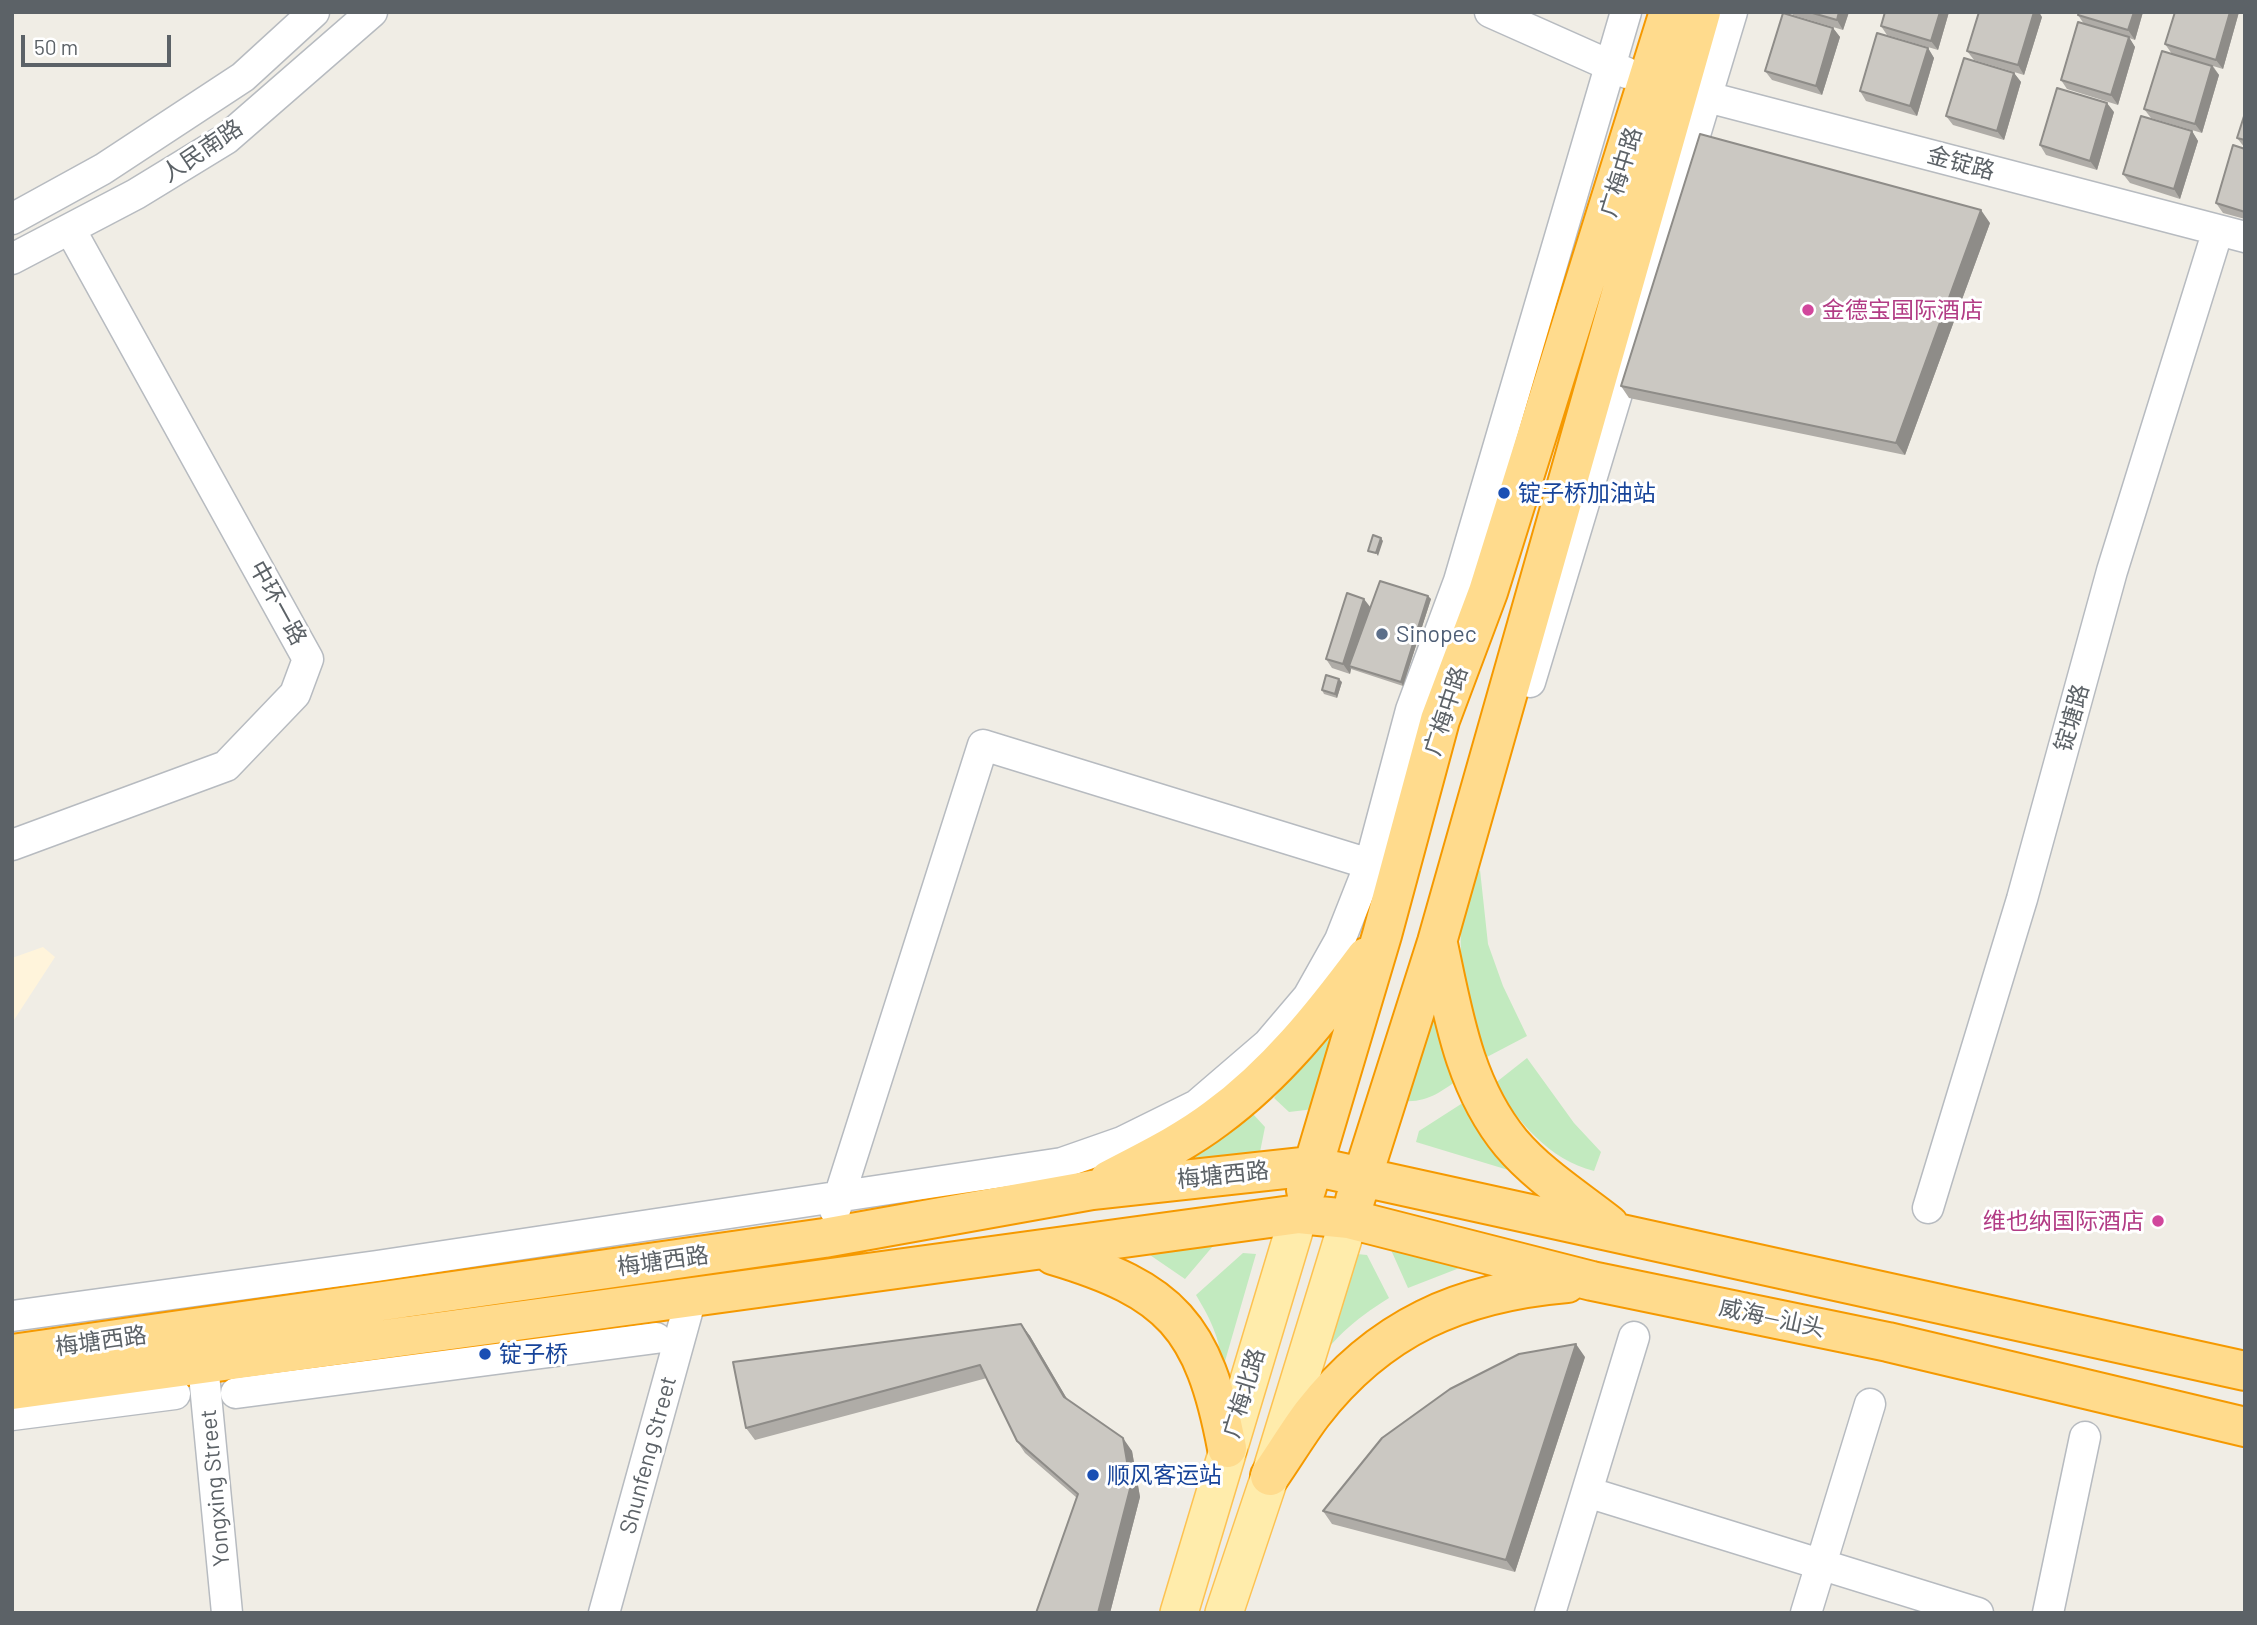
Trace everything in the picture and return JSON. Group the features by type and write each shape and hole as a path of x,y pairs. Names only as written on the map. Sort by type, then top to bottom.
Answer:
{"highway":[{"name":"广梅中路","path":"1349,1219 1437,942 1503,709 1671,83 1669,12"},
{"name":"广梅中路","path":"1299,1214 1382,935 1385,869 1671,83 1700,12"},
{"path":"1092,1190 1216,1118 1267,1074 1285,1058 1327,1010 1382,935"},
{"path":"1437,942 1463,1055 1482,1100 1512,1143 1551,1181 1620,1233"},
{"path":"1358,1017 1408,1034"},
{"path":"1312,1166 2245,1371"},
{"name":"梅塘西路","path":"12,1354 824,1238 1092,1190 1312,1166"},
{"name":"梅塘西路","path":"12,1390 1299,1214"},
{"name":"威海—汕头","path":"1299,1214 1349,1219 1592,1281 1888,1342 2245,1427"},
{"path":"1040,1251 1100,1269 1131,1283 1179,1320 1195,1342 1209,1375 1219,1403 1227,1448"},
{"path":"1270,1476 1313,1413 1356,1364 1410,1326 1463,1301 1523,1287 1592,1281"}],"main road":[{"name":"广梅北路","path":"1179,1613 1299,1214"},
{"path":"1224,1613 1270,1476 1349,1219"}],"street":[{"name":"人民南路","path":"12,219 103,169 243,78 314,12"},
{"name":"人民南路","path":"12,259 136,194 226,139 372,12"},
{"path":"1490,12 1614,58"},
{"path":"1532,12 1614,58"},
{"path":"12,1316 377,1266 1062,1163 1122,1142 1197,1105 1268,1044 1308,997 1385,869 1411,710 1459,580 1626,12"},
{"path":"1671,83 1732,12"},
{"name":"金锭路","path":"1614,58 1671,83 2231,233"},
{"name":"中环一路","path":"12,845 226,766 295,694 308,659 69,229"},
{"name":"锭塘路","path":"1928,1208 2021,899 2112,571 2231,233"},
{"path":"824,1238 983,745 1385,869"},
{"name":"Shunfeng Street","path":"604,1613 691,1298"},
{"path":"1550,1613 1634,1337"},
{"path":"236,1392 656,1338"},
{"name":"Yongxing Street","path":"203,1364 227,1613"},
{"path":"12,1415 175,1394"},
{"path":"1806,1613 1870,1404"},
{"path":"2048,1613 2085,1437"},
{"path":"1587,1492 1822,1562 1978,1613"},
{"path":"1166,1613 1193,1568"}],"shaded area":[{"path":"43,947 55,957 12,1023 12,958"}],"green space":[{"path":"1480,870 1488,944 1503,986 1527,1036 1485,1058 1466,989 1461,936 1463,911 1469,888"},
{"path":"1434,974 1462,1077 1439,1093 1424,1099 1396,1100"},
{"path":"1344,1013 1314,1109 1289,1112 1274,1098"},
{"path":"1527,1058 1574,1123 1601,1152 1594,1171 1563,1158 1536,1137 1513,1112 1494,1084"},
{"path":"1472,1097 1538,1179 1416,1142 1419,1131"},
{"path":"1253,1114 1265,1127 1260,1152 1171,1168"},
{"path":"1219,1239 1185,1279 1147,1253"},
{"path":"1387,1241 1462,1267 1408,1288"},
{"path":"1243,1253 1256,1254 1221,1375 1220,1353 1215,1333 1196,1295"},
{"path":"1347,1253 1367,1255 1389,1298 1344,1332 1308,1374"}],"building":[{"path":"1809,12 1839,12 1837,20"},
{"path":"1885,12 1940,12 1931,41 1881,26"},
{"path":"1979,12 2034,12 2018,65 1967,51"},
{"path":"2079,12 2134,12 2128,30 2078,15"},
{"path":"2175,12 2230,12 2216,60 2165,44"},
{"path":"1783,13 1833,28 1816,86 1765,71"},
{"path":"2078,22 2129,37 2111,95 2061,80"},
{"path":"1877,33 1928,48 1910,106 1860,91"},
{"path":"2162,51 2212,66 2195,124 2144,109"},
{"path":"1964,58 2014,73 1997,131 1946,116"},
{"path":"2057,88 2107,103 2090,161 2040,145"},
{"path":"2245,113 2245,140 2237,138"},
{"path":"2141,116 2192,131 2174,189 2123,174"},
{"name":"金德宝国际酒店","path":"1700,134 1981,210 1896,443 1621,386"},
{"path":"2233,145 2245,149 2245,212 2216,203"},
{"path":"1373,535 1381,538 1376,553 1368,551"},
{"path":"1380,581 1428,596 1401,682 1349,666"},
{"path":"1347,593 1364,599 1343,664 1326,659"},
{"path":"1326,675 1339,679 1335,694 1322,690"},
{"name":"顺风客运站","path":"1021,1324 1064,1397 1123,1438 1131,1485 1098,1613 1036,1613 1078,1494 1017,1441 980,1365 746,1428 733,1362"},
{"path":"1576,1344 1506,1560 1323,1511 1382,1438 1450,1389 1519,1354"}],"place":[{"name":"金德宝国际酒店","path":"1808,310"},
{"name":"锭子桥加油站","path":"1504,493"},
{"name":"Sinopec","path":"1382,634"},
{"name":"维也纳国际酒店","path":"2158,1221"},
{"name":"锭子桥","path":"485,1354"},
{"name":"顺风客运站","path":"1093,1475"}]}
